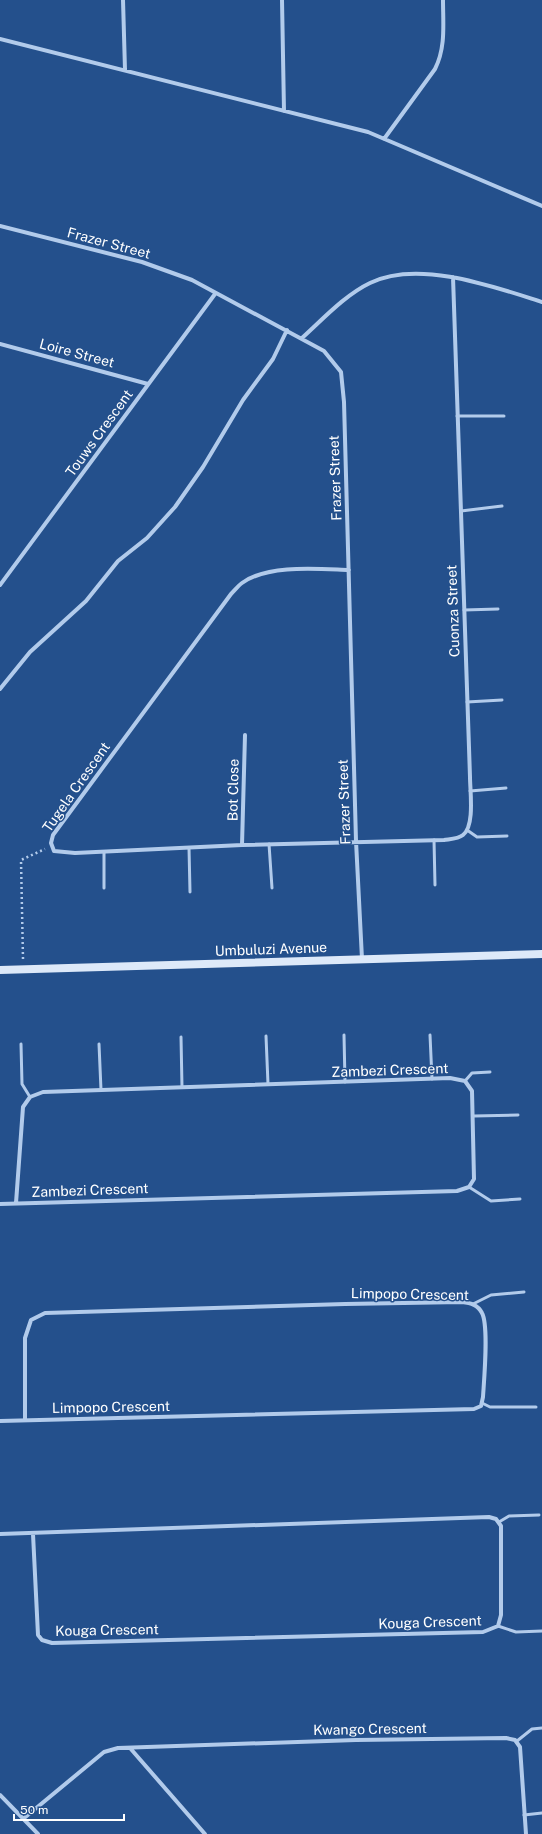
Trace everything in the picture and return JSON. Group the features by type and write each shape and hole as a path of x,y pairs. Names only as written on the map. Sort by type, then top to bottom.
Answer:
{"street":[{"path":"124,0 125,70"},
{"path":"282,0 284,111"},
{"path":"384,139 435,69 441,57 443,46 443,0"},
{"path":"0,39 368,132 542,206"},
{"name":"Frazer Street","path":"0,226 142,262 192,280 215,294 287,330 324,351 341,372 343,384 349,570 356,842 362,959"},
{"path":"302,338 356,291 371,282 402,275 424,274 453,277 542,302"},
{"name":"Cuonza Street","path":"453,277 470,791 470,820 467,830"},
{"name":"Touws Crescent","path":"0,585 215,294"},
{"path":"0,689 30,652 86,601 118,561 147,538 175,507 204,467 243,400 273,359 287,330"},
{"name":"Loire Street","path":"0,344 148,384"},
{"name":"Tugela Crescent","path":"349,570 283,571 262,574 242,582 231,594 57,830 52,839 51,846 54,851 60,853 242,845 356,842"},
{"name":"Bot Close","path":"242,845 245,735"},
{"path":"356,842 454,839 462,835 467,830"},
{"name":"Umbuluzi Avenue","path":"0,970 542,954"},
{"name":"Zambezi Crescent","path":"0,1204 457,1191 469,1187 474,1179 475,1173 472,1091 465,1081 450,1078 43,1092 30,1097 23,1107 21,1116 16,1203"},
{"name":"Limpopo Crescent","path":"0,1421 474,1409 481,1406 482,1403 483,1314 473,1304 462,1302 45,1313 31,1320 25,1338 25,1420"},
{"path":"0,1534 489,1517 496,1519 499,1522"},
{"name":"Kouga Crescent","path":"34,1534 38,1635 42,1640 52,1643 483,1632 498,1626 502,1605 501,1530 499,1522"},
{"name":"Kwango Crescent","path":"23,1819 104,1752 118,1748 356,1740 509,1738 517,1741"},
{"path":"517,1741 520,1750 526,1834"},
{"path":"130,1748 205,1834"},
{"path":"0,1795 38,1834"}],"lane":[{"path":"458,416 504,416"},
{"path":"461,511 502,506"},
{"path":"464,610 498,609"},
{"path":"467,702 502,700"},
{"path":"470,791 506,788"},
{"path":"467,830 477,837 508,836"},
{"path":"434,840 435,885"},
{"path":"269,844 272,888"},
{"path":"189,848 190,892"},
{"path":"104,852 104,888"},
{"path":"344,1035 345,1082"},
{"path":"430,1035 432,1079"},
{"path":"266,1036 268,1084"},
{"path":"181,1037 182,1087"},
{"path":"21,1044 22,1084 30,1097"},
{"path":"99,1044 102,1090"},
{"path":"465,1081 472,1073 490,1072"},
{"path":"474,1116 518,1115"},
{"path":"469,1187 491,1201 520,1199"},
{"path":"473,1304 491,1295 524,1292"},
{"path":"482,1403 490,1407 536,1407"},
{"path":"499,1522 509,1516 539,1515"},
{"path":"498,1626 516,1632 542,1631"},
{"path":"517,1741 532,1729 542,1728"},
{"path":"524,1815 542,1813"}],"path":[{"path":"23,969 21,860 51,846"}]}
